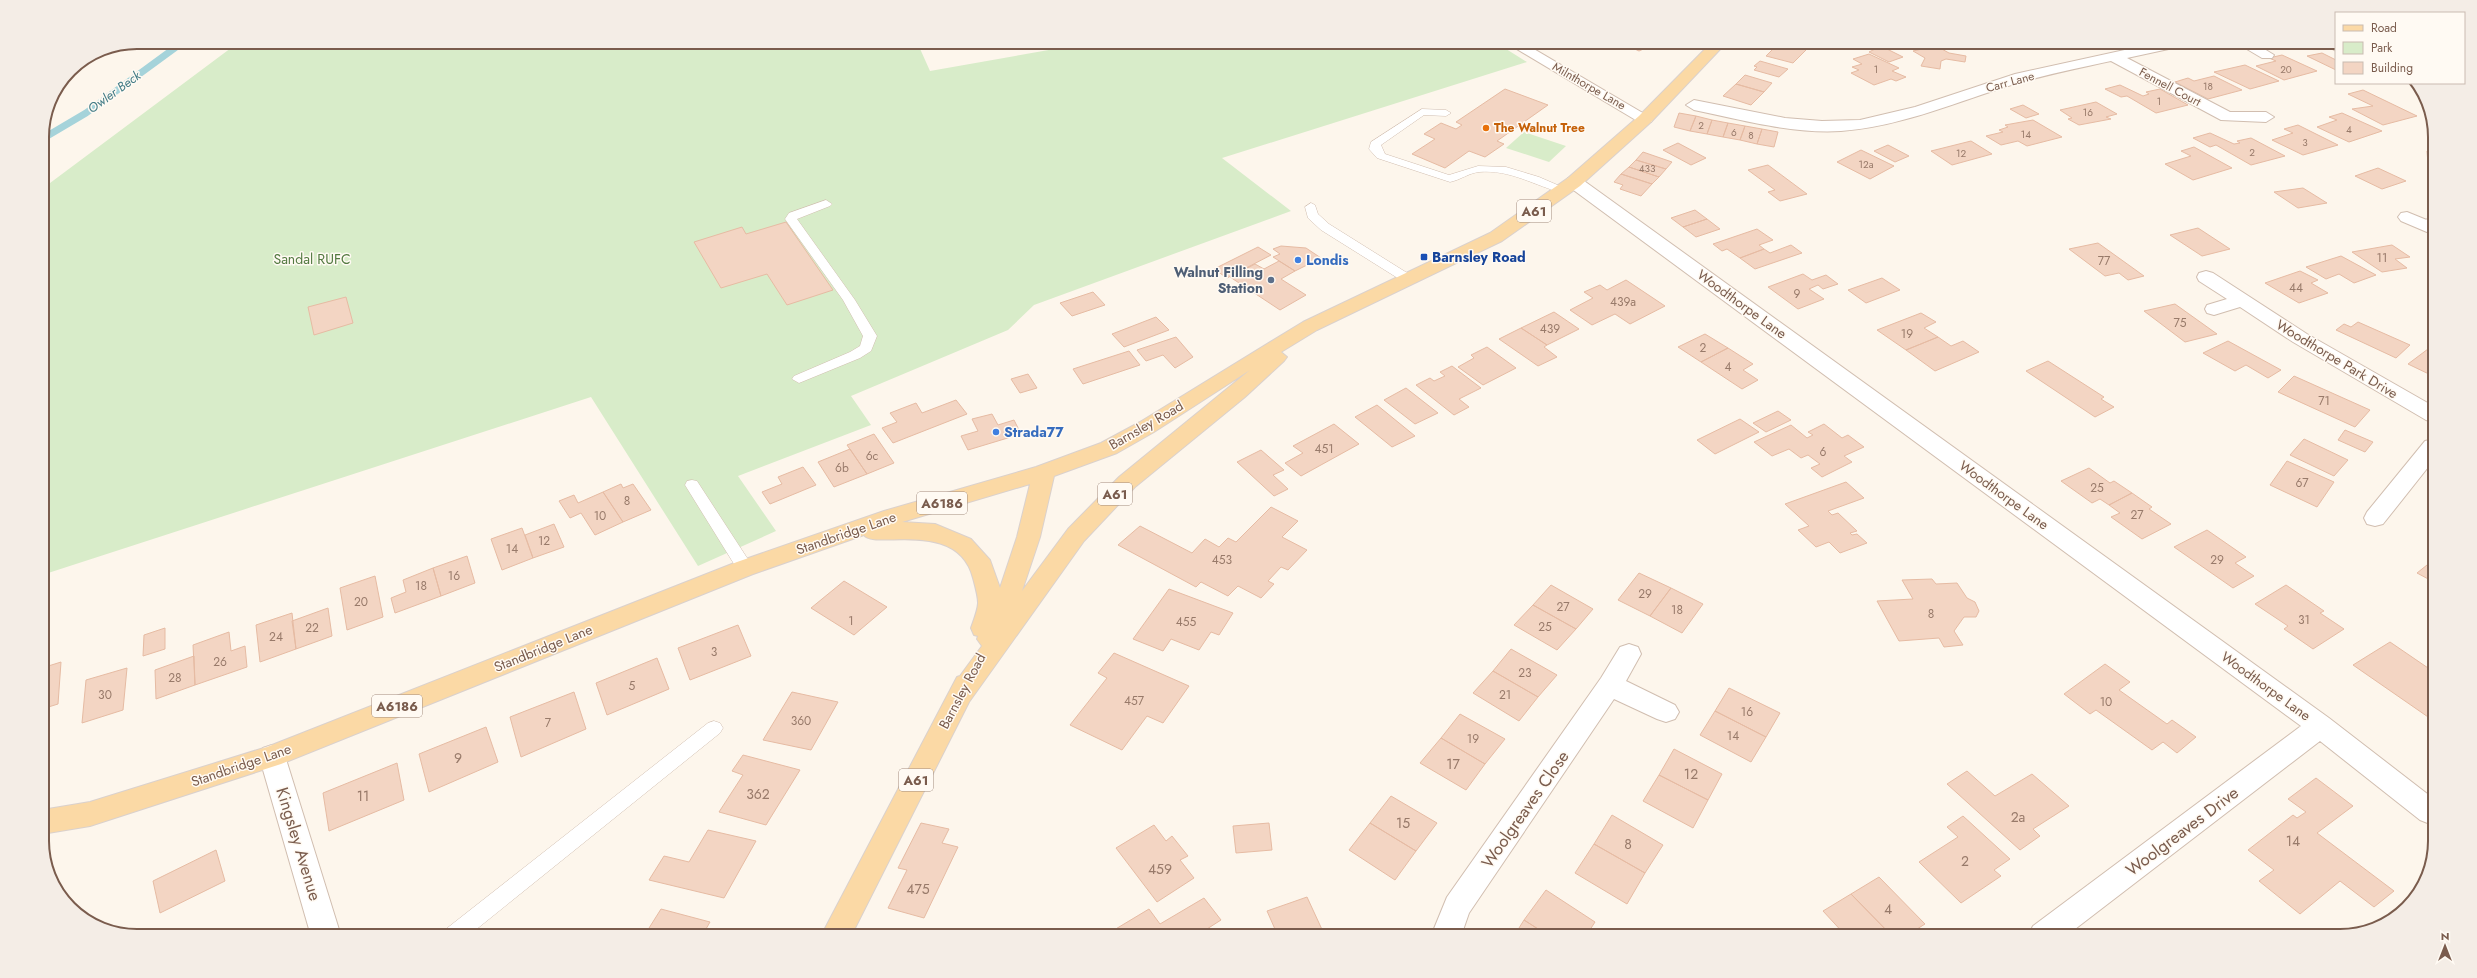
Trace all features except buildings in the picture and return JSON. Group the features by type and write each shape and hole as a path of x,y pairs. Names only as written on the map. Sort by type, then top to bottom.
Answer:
{"main road":[{"name":"Barnsley Road","path":"840,929 1000,619 1029,539 1044,472 1109,448 1147,428 1246,364 1310,326 1496,237 1569,186 1645,119 1713,49"},
{"name":"A61","path":"959,697 1076,535 1127,482 1238,392 1310,326"},
{"name":"Standbridge Lane","path":"49,821 90,814 272,756 745,568 842,534 1044,472"},
{"name":"A61","path":"842,534 896,530 935,532 963,545 982,566 992,604 959,697"}],"street":[{"name":"Milnthorpe Lane","path":"1524,49 1645,119"},
{"name":"Carr Lane","path":"1694,105 1765,120 1840,126 1900,116 2000,84 2148,49"},
{"path":"2255,49 2267,55"},
{"name":"Fennell Court","path":"2113,56 2227,121 2266,118"},
{"name":"Carr Lane","path":"1840,126 1865,140"},
{"name":"Woodthorpe Lane","path":"1569,186 2320,726 2428,810"},
{"path":"2407,217 2428,228"},
{"name":"Woodthorpe Park Drive","path":"2206,277 2242,301 2361,374 2428,412"},
{"path":"2214,309 2242,301"},
{"path":"2375,518 2428,452"},
{"name":"Woolgreaves Close","path":"1449,929 1457,906 1610,685 1629,654"},
{"path":"1610,685 1666,712"},
{"name":"Woolgreaves Drive","path":"2052,929 2320,726"},
{"name":"Kingsley Avenue","path":"272,756 321,929"}],"lane":[{"path":"1446,113 1422,112 1374,144 1375,149 1381,156 1450,179 1464,170 1491,168 1516,172 1569,186"},
{"path":"799,379 856,355 866,348 870,336 849,300 791,219 799,213 826,204"},
{"path":"1311,207 1312,215 1325,227 1408,279"},
{"path":"692,485 745,568"},
{"path":"462,929 714,728"}],"green space":[{"name":"Sandal RUFC","path":"230,49 920,49 930,71 1054,49 1506,49 1527,62 1222,158 1291,211 1034,305 1008,330 851,396 871,425 738,476 776,531 698,566 591,397 49,573 49,184"},
{"path":"1524,132 1566,146 1549,162 1506,148"}],"waterway":[{"name":"Owler Beck","path":"49,135 86,113 173,49"}],"place":[{"name":"The Walnut Tree","path":"1486,128"},
{"name":"Barnsley Road","path":"1424,257"},
{"name":"Londis","path":"1298,260"},
{"name":"Walnut Filling Station","path":"1271,280"},
{"name":"Strada77","path":"996,432"}]}
